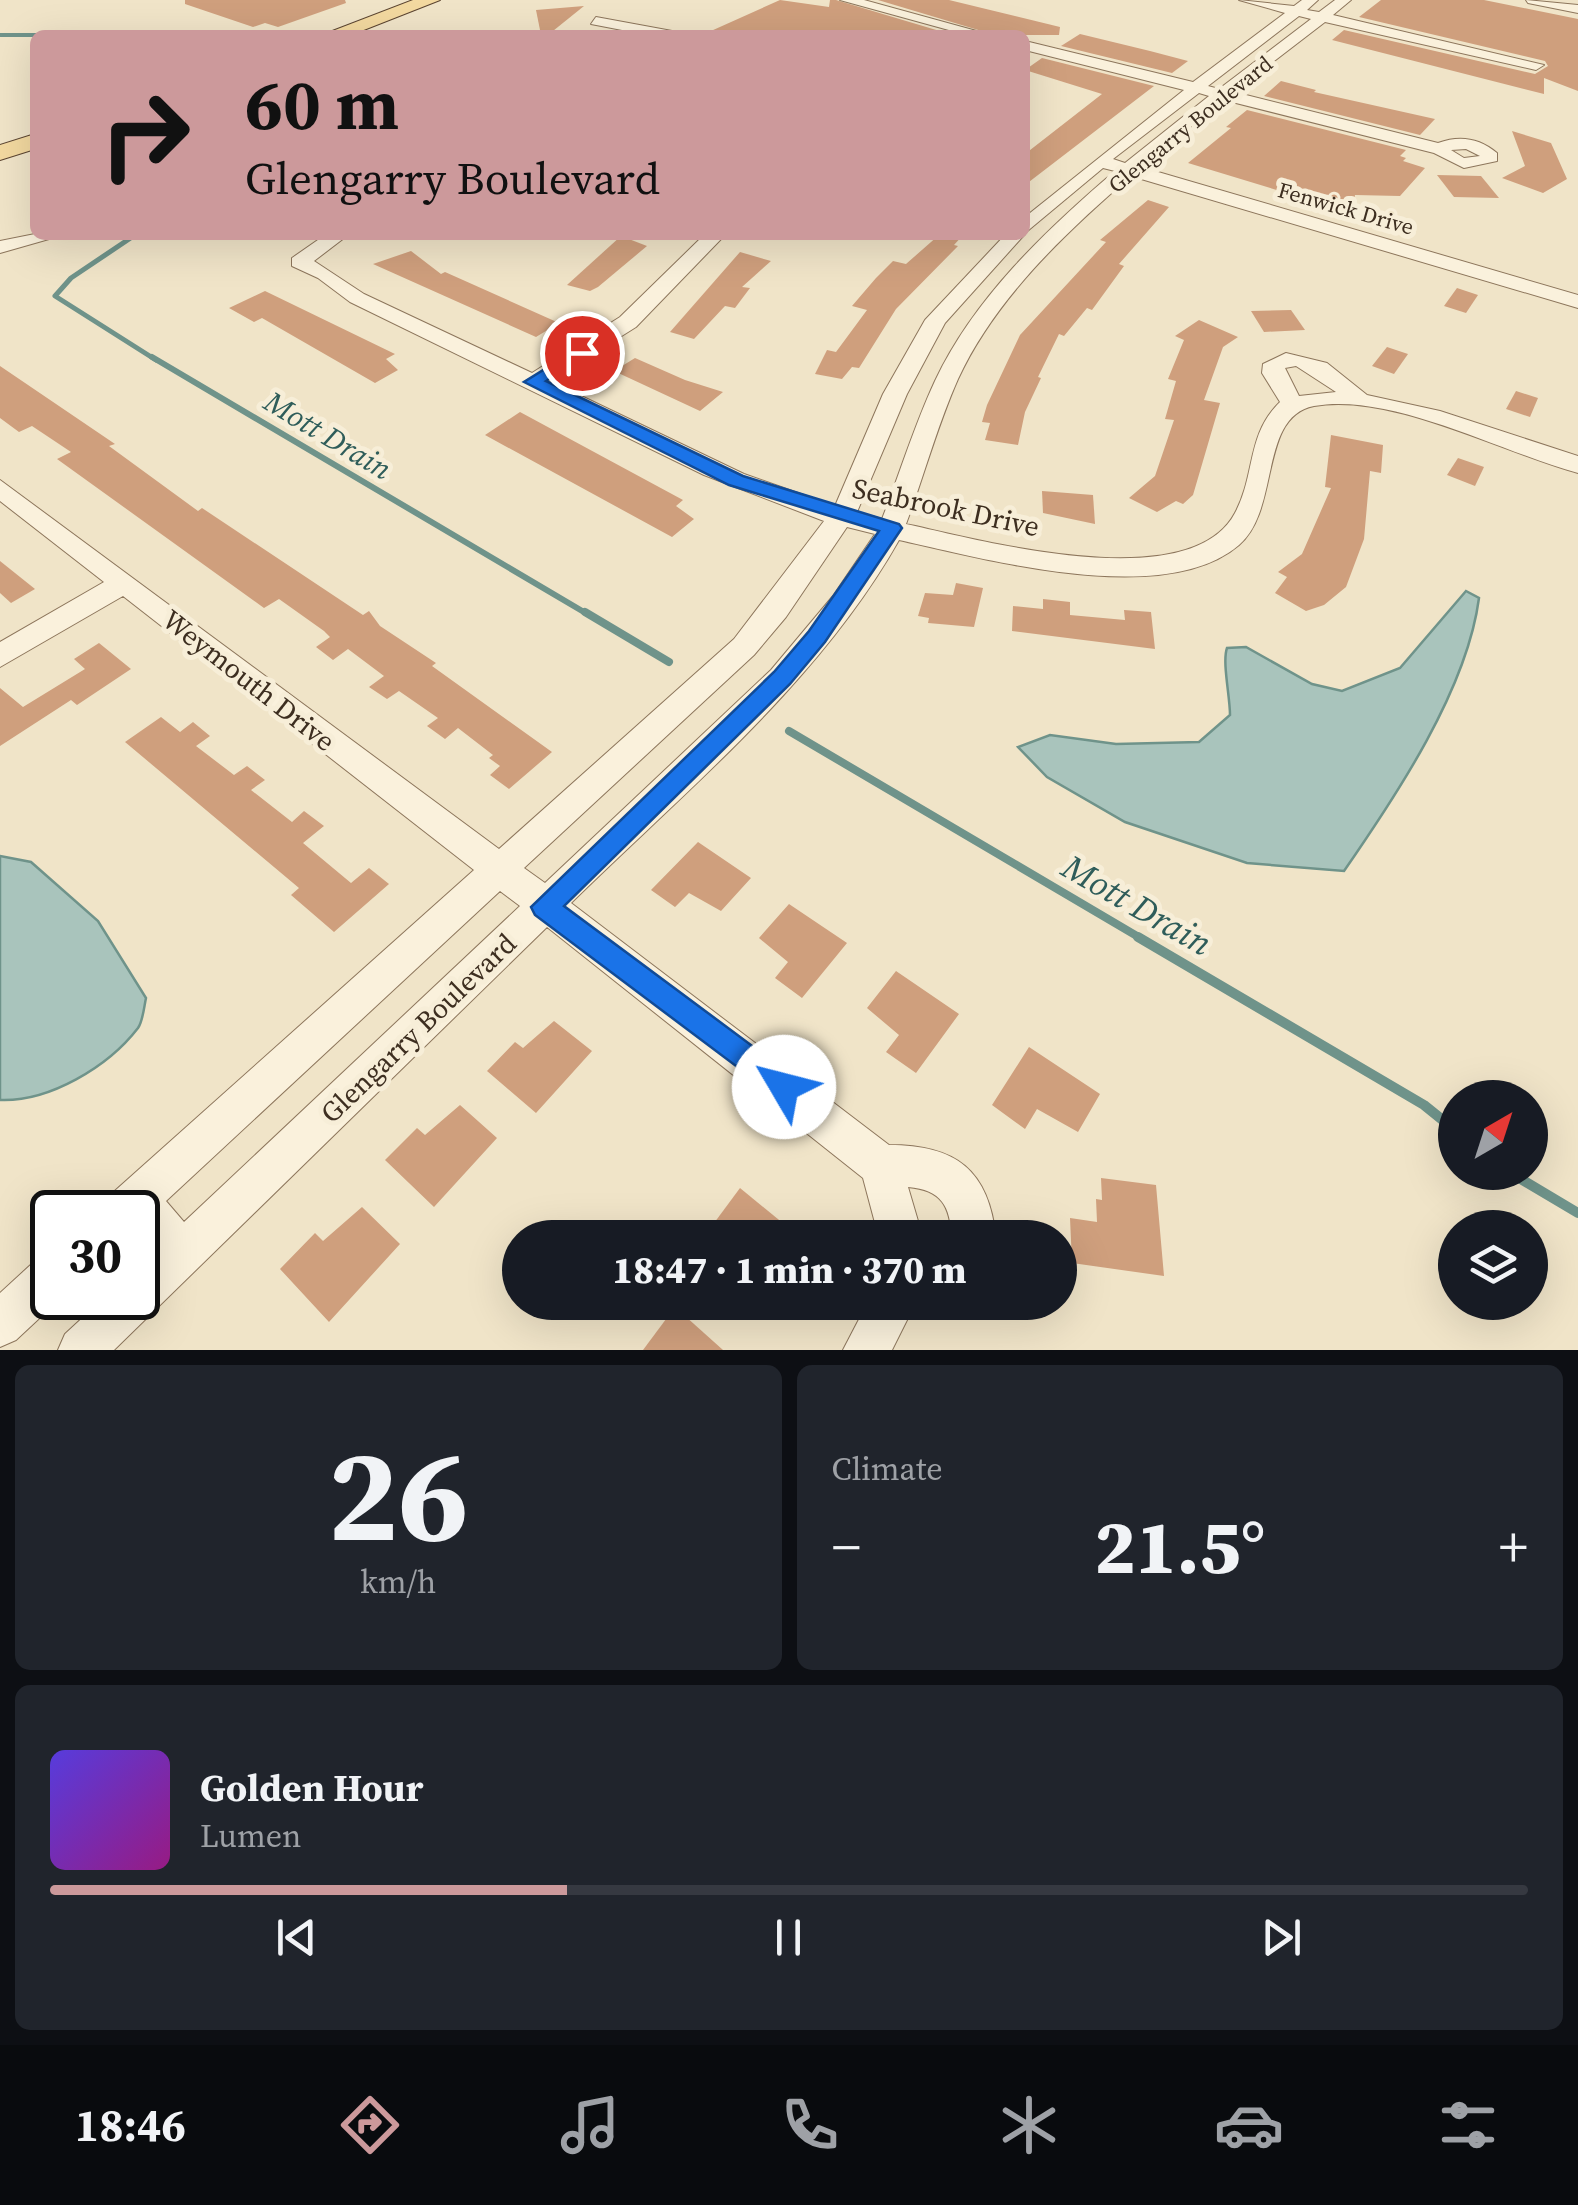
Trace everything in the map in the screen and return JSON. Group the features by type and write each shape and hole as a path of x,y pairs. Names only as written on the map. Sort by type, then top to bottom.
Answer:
{"main road":[{"path":"346,30 431,0"},
{"path":"0,153 30,142"}],"street":[{"path":"847,0 964,30"},
{"path":"1246,0 1318,7 1536,65"},
{"path":"1533,0 1578,9"},
{"path":"587,30 596,21 595,2"},
{"name":"Glengarry Boulevard","path":"1030,232 1100,162 1209,92 1318,7"},
{"path":"596,21 645,30"},
{"path":"1030,47 1440,150"},
{"name":"Glengarry Boulevard","path":"1030,234 1130,170 1209,92"},
{"name":"Fenwick Drive","path":"1100,162 1578,302"},
{"path":"0,247 34,240"},
{"name":"Seabrook Drive","path":"331,240 299,262 325,274 358,298 736,481 892,528 1101,567 1155,567 1196,558 1224,544 1245,522 1271,428 1278,415 1293,404"},
{"path":"533,382 628,322 711,240"},
{"name":"Glengarry Boulevard","path":"148,1190 744,647 776,610 843,516 913,357 957,294 1022,240"},
{"name":"Glengarry Boulevard","path":"160,1275 782,678 817,636 892,528 954,365 990,308 1023,240"},
{"path":"913,357 954,365"},
{"path":"1358,400 1313,364 1282,360 1274,364 1273,373 1293,404 1322,398 1358,400 1462,426 1578,466"},
{"name":"Weymouth Drive","path":"0,488 881,1166"},
{"path":"0,656 124,583"},
{"path":"896,1220 881,1166 923,1164 944,1174 962,1190 974,1209 974,1220"},
{"name":"Glengarry Boulevard","path":"160,1233 182,1253"},
{"path":"0,1324 30,1296"},
{"name":"Glengarry Boulevard","path":"81,1350 113,1320"},
{"path":"866,1350 884,1320"}],"water":[{"path":"1466,591 1479,598 1472,633 1445,705 1406,776 1344,871 1247,863 1125,822 1047,777 1018,747 1050,735 1116,744 1199,742 1230,715 1227,648 1246,647 1312,684 1342,691 1400,668"},
{"path":"0,856 31,862 98,921 146,998 138,1028 94,1068 38,1095 0,1100"}],"building":[{"path":"185,0 346,3 278,27 265,23 253,27 185,4"},
{"path":"780,0 829,7 830,0 836,0 936,30 713,30"},
{"path":"878,0 949,0 1060,27 1059,35 1030,35 1030,30 978,30"},
{"path":"1381,0 1484,0 1578,19 1578,91 1544,78 1544,94 1332,40 1344,30 1535,74 1548,66 1545,61 1359,17"},
{"path":"584,6 554,30 540,30 536,10"},
{"path":"1080,34 1188,61 1172,73 1061,46"},
{"path":"1042,58 1154,86 1030,181 1030,150 1102,94 1030,72 1030,66"},
{"path":"1281,81 1435,119 1420,135 1264,96"},
{"path":"1247,110 1406,150 1400,156 1406,158 1403,161 1425,168 1400,196 1355,195 1352,213 1188,163"},
{"path":"1512,131 1551,143 1567,179 1543,193 1502,178 1525,166"},
{"path":"1437,175 1481,176 1499,198 1454,197"},
{"path":"1148,200 1169,207 1119,264 1124,266 1092,310 1087,308 1064,336 1059,334 1025,412 1018,445 985,440 990,423 982,422 987,405 1020,335 1106,242 1100,240"},
{"path":"617,240 647,246 590,291 567,285"},
{"path":"933,240 958,240 954,245 958,246 896,309 859,368 852,367 842,379 815,374 827,350 836,352 867,310 852,306 893,261 906,264"},
{"path":"411,251 441,274 445,272 559,323 536,337 373,264"},
{"path":"740,252 771,261 742,287 750,288 735,308 725,306 694,339 670,332"},
{"path":"1457,288 1478,295 1466,313 1444,306"},
{"path":"265,291 395,354 386,359 398,370 375,383 262,318 254,322 229,308"},
{"path":"1291,310 1305,330 1264,332 1251,311"},
{"path":"1199,320 1238,337 1223,347 1204,400 1220,403 1193,495 1183,504 1176,501 1157,512 1129,498 1155,476 1174,420 1165,419 1176,381 1168,379 1184,340 1175,336"},
{"path":"1387,347 1408,354 1394,374 1372,366"},
{"path":"635,358 723,392 700,411 614,371"},
{"path":"0,366 115,444 109,446 198,511 202,508 363,615 369,611 380,626 436,663 432,666 552,752 509,789 490,775 500,766 489,758 493,755 458,728 445,739 427,726 438,718 399,691 387,699 369,687 384,676 348,649 333,660 316,647 330,637 324,631 279,599 264,608 57,459 71,452 32,426 19,432 0,418"},
{"path":"1516,391 1538,398 1530,417 1506,409"},
{"path":"520,412 683,500 676,506 694,519 672,537 485,435"},
{"path":"1331,435 1383,445 1381,473 1370,471 1364,539 1346,587 1324,605 1306,611 1275,593 1287,577 1278,572 1302,554 1331,488 1325,487"},
{"path":"1458,458 1484,467 1475,486 1447,475"},
{"path":"1042,491 1093,495 1095,524 1043,513"},
{"path":"0,561 35,589 11,603 0,593"},
{"path":"956,583 983,588 974,627 928,623 929,618 918,616 925,593 953,595"},
{"path":"1043,599 1070,602 1070,615 1125,620 1124,610 1151,612 1155,649 1012,631 1013,606 1043,609"},
{"path":"99,643 131,669 77,705 71,700 0,746 0,688 23,707 85,669 74,659"},
{"path":"161,717 180,732 193,722 210,736 196,746 234,775 247,766 265,780 251,790 292,822 304,811 324,826 303,843 351,883 369,868 389,884 334,932 291,895 299,888 125,742"},
{"path":"698,842 751,878 721,911 689,893 675,907 651,890"},
{"path":"789,904 847,943 802,998 775,978 788,962 759,938"},
{"path":"896,971 959,1014 916,1073 886,1052 899,1035 867,1008"},
{"path":"554,1021 592,1051 536,1113 487,1071 515,1042 523,1048"},
{"path":"1029,1047 1100,1094 1078,1132 1037,1109 1025,1129 992,1105"},
{"path":"460,1105 497,1138 434,1207 385,1160 417,1128 425,1135"},
{"path":"1101,1178 1156,1185 1164,1276 1077,1264 1077,1220 1070,1218 1097,1222 1096,1199 1102,1200"},
{"path":"740,1188 779,1220 716,1220"},
{"path":"362,1207 400,1244 329,1322 280,1269 315,1233 323,1241"},
{"path":"665,1320 690,1320 723,1350 643,1350"}],"waterway":[{"name":"Mott Drain","path":"0,35 30,35"},
{"name":"Mott Drain","path":"128,240 71,278 55,296 156,360"},
{"name":"Mott Drain","path":"152,357 589,615"},
{"name":"Mott Drain","path":"585,612 669,662"},
{"name":"Mott Drain","path":"789,731 1142,939"},
{"name":"Mott Drain","path":"1138,937 1438,1116"},
{"name":"Mott Drain","path":"1539,1190 1578,1213"}],"route":[{"path":"582,353 533,382 736,481 814,508 892,528 817,636 782,678 544,907 784,1087"}]}
